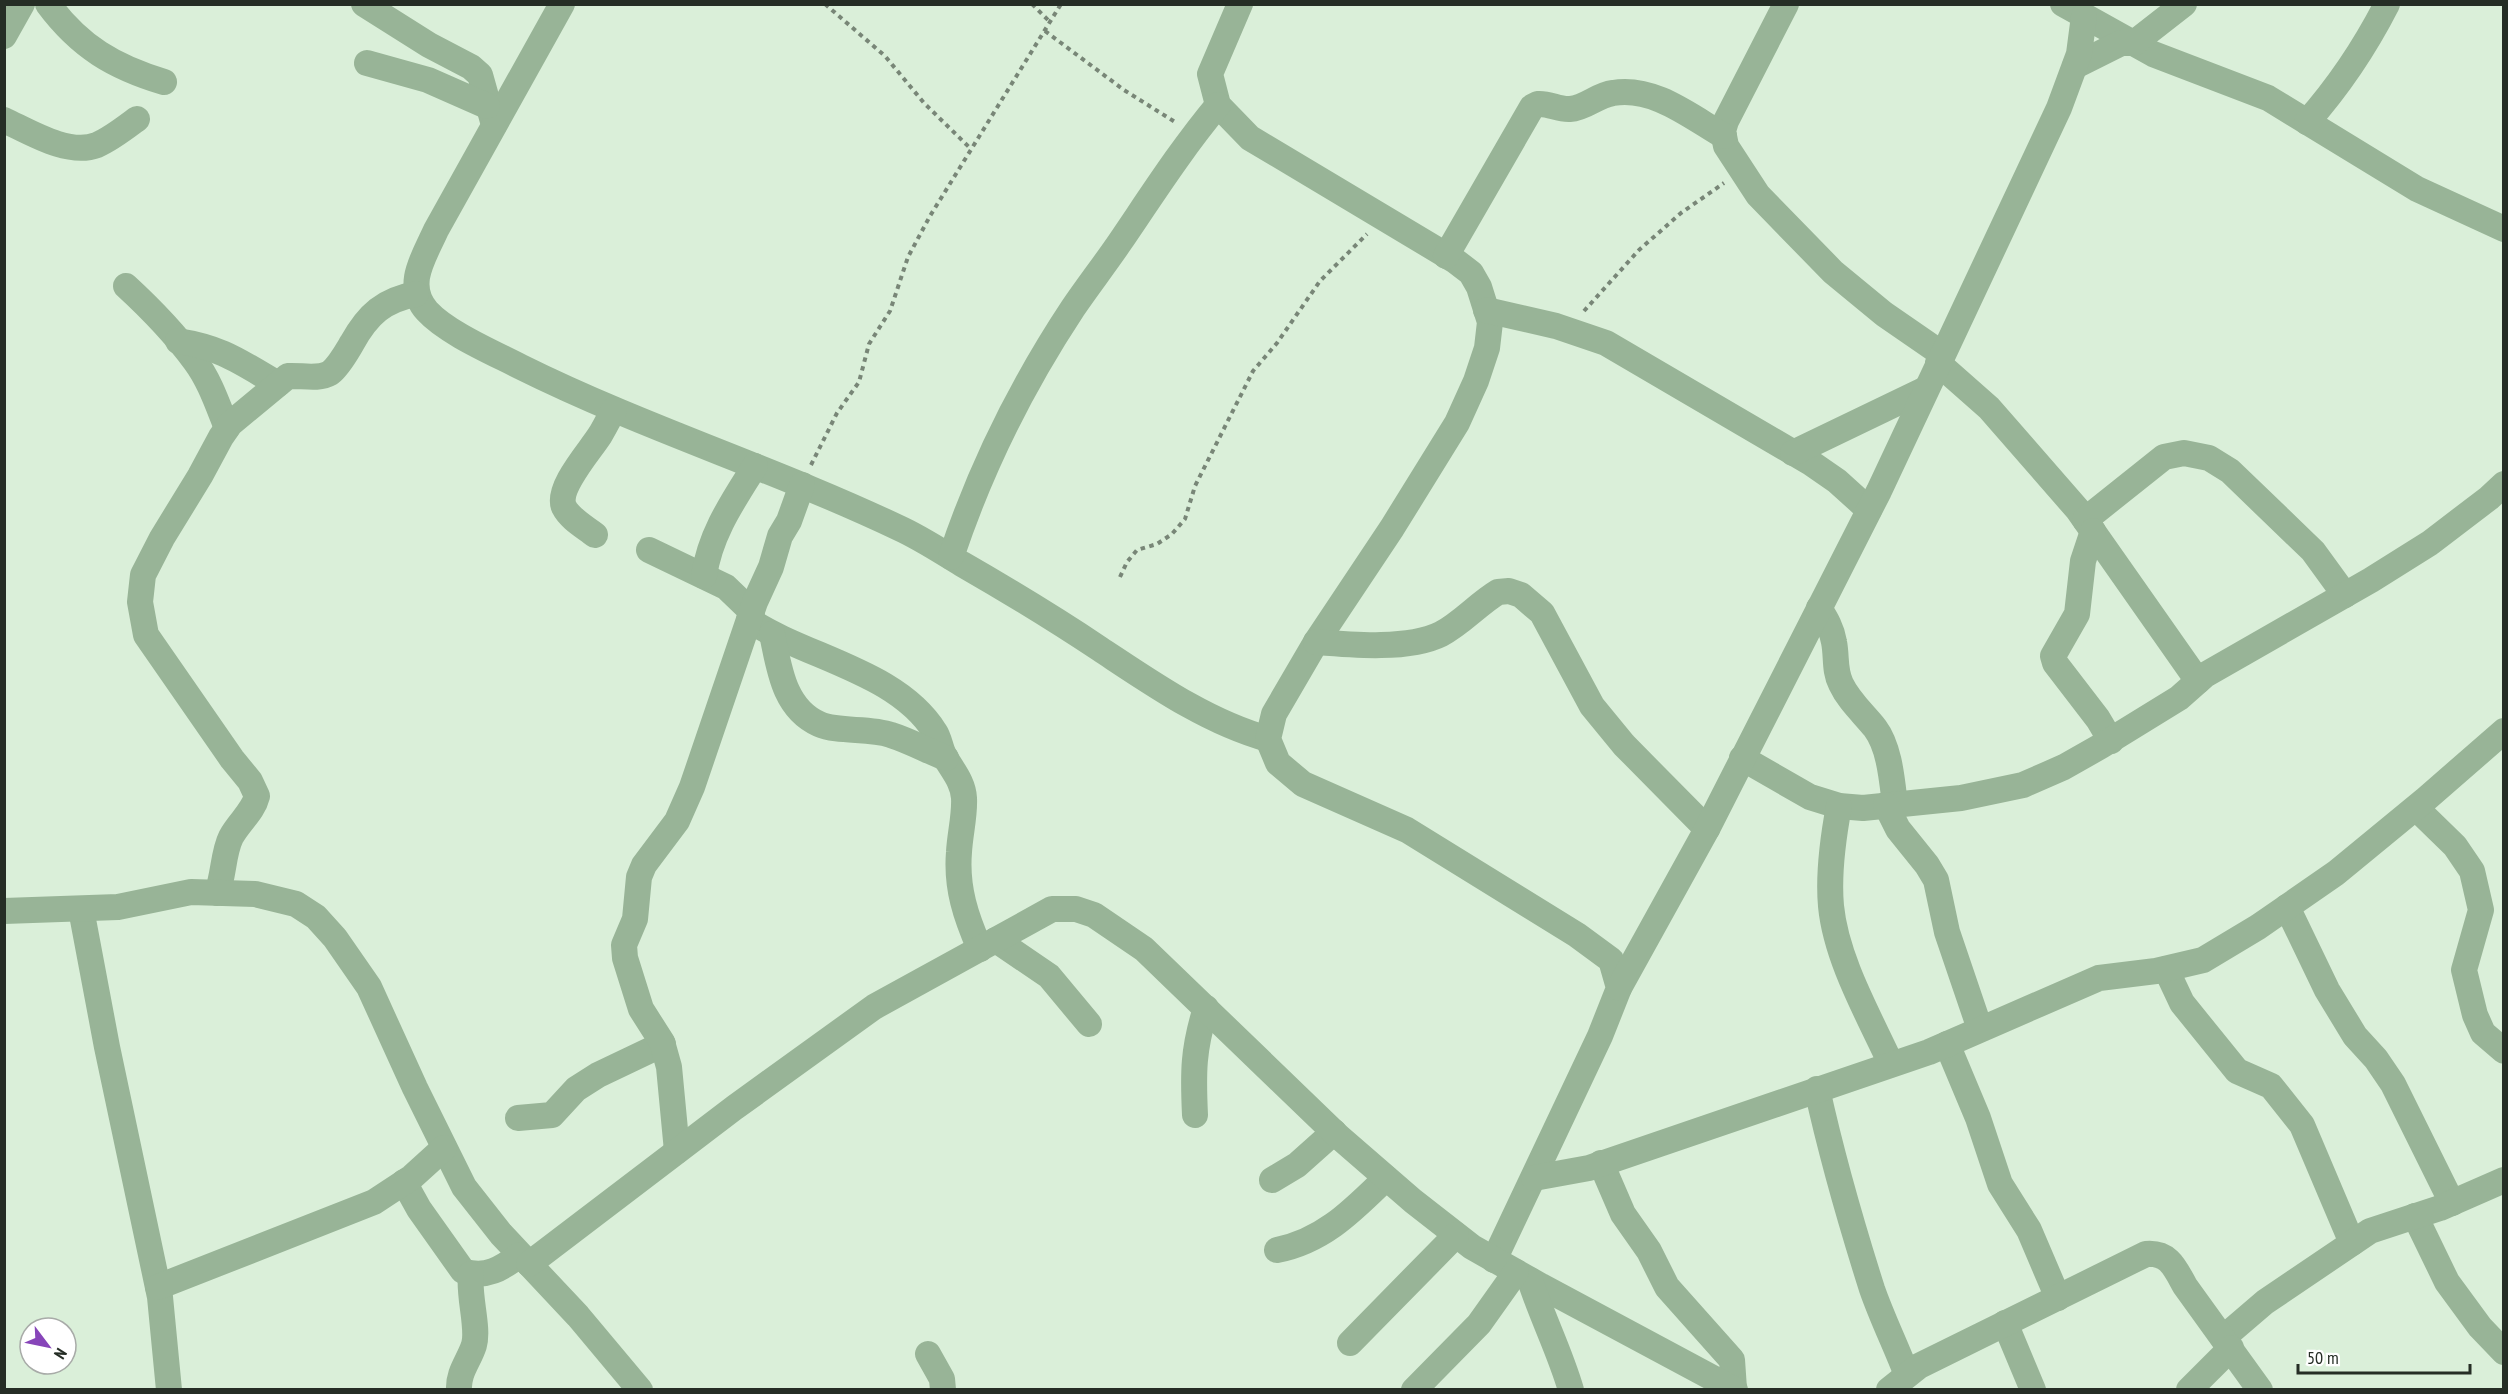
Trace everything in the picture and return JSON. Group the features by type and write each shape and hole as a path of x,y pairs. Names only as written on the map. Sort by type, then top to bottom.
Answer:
{"street":[{"path":"4,36 22,4"},
{"path":"48,4 82,42 106,59 132,72 164,82"},
{"path":"364,4 429,45 471,67 480,75 484,84 491,116"},
{"path":"562,4 491,116 418,269 416,294 428,312 475,344 573,393 804,485 902,529 1041,609 1160,689 1237,731 1268,740"},
{"path":"1240,4 1210,74 1218,105 1250,138 1446,255 1471,273 1490,322 1487,348 1457,423 1392,528 1316,642 1274,714 1268,740 1278,763 1303,784 1407,830 1577,935 1611,960 1619,988"},
{"path":"1786,4 1725,121 1726,146 1758,195 1833,272 1940,358 1989,408 2089,526 2198,681"},
{"path":"2075,66 2121,43 2134,43 2184,4"},
{"path":"2307,122 2327,100 2389,6"},
{"path":"2073,10 2153,54 2268,98 2417,189 2504,229"},
{"path":"1414,1389 1479,1324 1513,1270 1534,1178 1600,1036 1619,988 1707,829 1869,510 2060,108 2079,54 2073,10"},
{"path":"367,63 428,80 491,116"},
{"path":"1446,255 1532,107 1538,104 1567,110 1578,108 1603,96 1624,92 1654,97 1671,104 1724,136"},
{"path":"951,557 966,514 994,450 1030,380 1074,307 1194,133 1218,105"},
{"path":"4,120 46,141 71,147 96,146 136,119"},
{"path":"126,286 148,307 196,362 210,387 227,428"},
{"path":"218,893 230,839 252,808 257,796 250,781 232,759 146,635 140,602 143,575 162,538 227,428 288,376 314,377 329,374 344,356 367,320 384,304 399,297 416,294"},
{"path":"1486,310 1567,330 1606,343 1838,481 1869,510"},
{"path":"178,341 213,348 232,355 278,384"},
{"path":"1793,453 1926,389"},
{"path":"595,535 573,519 562,501 572,475 602,433 614,410"},
{"path":"2111,741 2098,719 2055,663 2053,656 2078,614 2089,526 2164,457 2184,453 2209,458 2230,471 2313,551 2345,596"},
{"path":"704,576 707,553 719,525 755,466"},
{"path":"1742,758 1810,797 1839,806 1863,808 1961,798 2023,785 2064,767 2111,741 2179,698 2198,681 2345,596 2430,543 2504,484"},
{"path":"677,1151 669,1067 663,1044 641,1009 625,958 624,945 635,919 639,877 648,859 677,821 692,787 780,536 804,485"},
{"path":"649,550 726,586 751,616 772,634 895,692 920,713 936,733 946,758 962,784 964,800 958,883 965,912 988,944 1049,976 1089,1024"},
{"path":"1316,642 1351,645 1423,641 1442,634 1498,592 1509,591 1521,595 1542,613 1592,706 1624,745 1707,829"},
{"path":"1819,608 1829,625 1834,642 1836,673 1841,685 1876,729 1883,747 1890,772 1890,805 1898,829 1936,880 1947,932 1980,1029"},
{"path":"772,634 777,667 786,690 802,711 819,724 891,735 946,758"},
{"path":"1534,1178 1601,1163 1892,1064 1947,1044 2099,978 2166,969 2203,960 2336,873 2416,808 2504,731"},
{"path":"1839,806 1832,844 1831,906 1839,943 1863,1004 1892,1064"},
{"path":"2416,808 2455,846 2472,871 2481,910 2464,970 2475,1015 2483,1033 2504,1051"},
{"path":"4,911 118,907 190,892 255,894 296,904 316,917 335,938 369,987 464,1187 525,1260 578,1316 640,1389"},
{"path":"2287,907 2327,990 2355,1036 2376,1059 2393,1084 2452,1203"},
{"path":"81,909 107,1047 158,1287 169,1389"},
{"path":"404,1182 419,1209 463,1271 482,1275 525,1260 874,1007 1052,909 1076,909 1094,915 1144,949 1334,1132 1456,1235 1697,1381 1735,1389 1732,1360 1667,1287 1649,1251 1623,1214 1601,1163"},
{"path":"2166,969 2182,1003 2238,1071 2271,1086 2302,1125 2352,1243"},
{"path":"1195,1116 1192,1065 1196,1038 1206,1008"},
{"path":"518,1118 552,1115 571,1093 598,1075 663,1044"},
{"path":"1947,1044 1978,1118 2000,1184 2029,1230 2058,1298"},
{"path":"1816,1089 1836,1173 1873,1291 1898,1382 1919,1366 2005,1323 2146,1254 2157,1253 2167,1258 2175,1268 2185,1286 2260,1389"},
{"path":"1272,1180 1297,1165 1334,1132"},
{"path":"158,1287 374,1202 404,1182 444,1148"},
{"path":"1278,1250 1312,1239 1334,1226 1386,1178"},
{"path":"2188,1389 2265,1302 2370,1231 2452,1203 2504,1180"},
{"path":"2415,1216 2447,1282 2480,1327 2504,1352"},
{"path":"1350,1343 1456,1235"},
{"path":"1513,1270 1542,1316 1564,1364 1571,1389"},
{"path":"459,1389 460,1372 475,1343 471,1274"},
{"path":"2005,1323 2033,1389"},
{"path":"928,1354 942,1378 944,1389"}],"path":[{"path":"825,4 885,56 924,103 972,149"},
{"path":"1032,4 1050,22"},
{"path":"804,485 832,422 859,382 869,344 890,311 908,257 930,216 1061,4"},
{"path":"1045,31 1124,90 1194,133"},
{"path":"1567,330 1639,250 1681,213 1716,190 1740,169"},
{"path":"1120,577 1127,562 1137,550 1157,544 1172,534 1185,519 1195,486 1253,371 1277,343 1320,281 1368,233 1380,216"}]}
